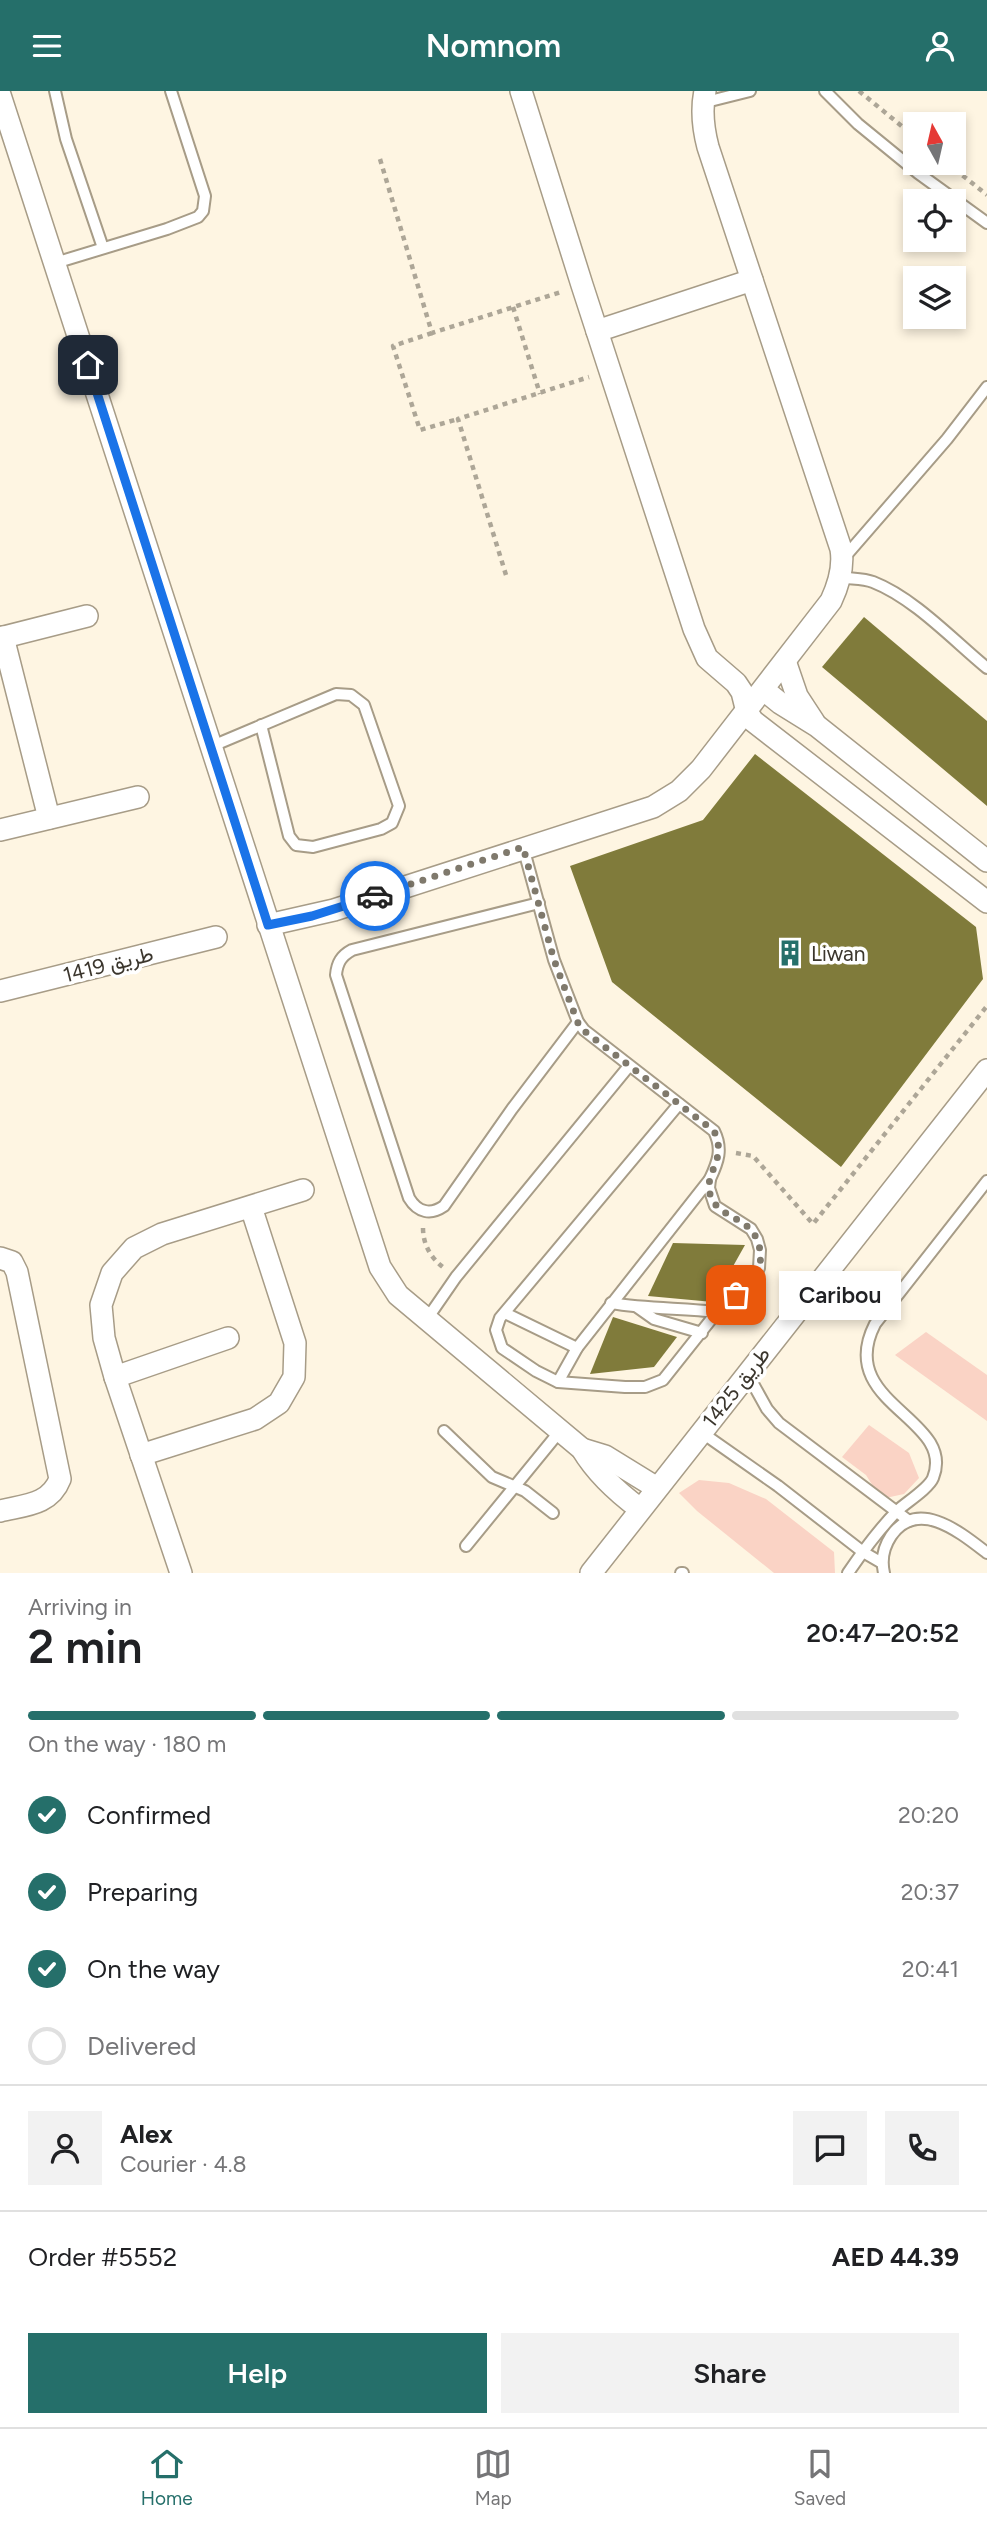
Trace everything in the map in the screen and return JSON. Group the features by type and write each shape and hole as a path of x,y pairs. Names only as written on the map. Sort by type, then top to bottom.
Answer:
{"street":[{"path":"522,91 597,331 700,644 708,659 736,683 753,721 986,899"},
{"path":"0,95 380,1267 398,1295 582,1449 605,1480 640,1509"},
{"path":"268,925 334,910 653,807 678,791 701,769 831,601 841,569 837,535 708,147 703,97"},
{"path":"597,331 752,280"},
{"path":"49,818 1,637 87,616"},
{"path":"785,661 797,695 817,726"},
{"path":"764,690 817,726 983,852"},
{"path":"0,830 138,797"},
{"name":"طريق 1419","path":"0,991 216,937"},
{"name":"طريق 1425","path":"591,1573 987,1070"},
{"path":"181,1573 115,1377 104,1338 101,1304 112,1273 134,1248 162,1234 303,1190"},
{"path":"141,1455 255,1419 279,1403 293,1377 295,1343 251,1207"},
{"path":"0,1258 12,1262 16,1272 60,1479 55,1490 44,1500 0,1511"},
{"path":"115,1377 228,1339"},
{"path":"582,1449 605,1455 657,1488"}],"lane":[{"path":"55,91 66,139 103,248"},
{"path":"55,263 167,229 198,217 203,211 205,196 171,91"},
{"path":"703,97 750,91"},
{"path":"825,91 868,132 918,173 987,223"},
{"path":"987,387 841,569 898,595 987,668"},
{"path":"210,747 261,725 336,694 351,695 364,705 398,806 392,823 381,829 313,847 296,845 289,836 261,725"},
{"path":"523,847 554,960 578,1023 714,1131 718,1139 719,1156 709,1188 715,1206 751,1229 760,1250 759,1268 755,1277 718,1313 663,1380 656,1384 625,1387 558,1382 502,1348 496,1330 505,1313 679,1104"},
{"path":"539,903 352,950 340,960 337,967 336,975 409,1198 418,1209 424,1212 439,1210 444,1206 512,1108 578,1023"},
{"path":"427,1319 456,1277 629,1066"},
{"path":"558,1382 576,1347 710,1179"},
{"path":"848,1573 897,1511 933,1481 937,1462 932,1443 874,1383 867,1369 865,1354 868,1338 875,1324 987,1181"},
{"path":"611,1303 718,1313"},
{"path":"637,1307 654,1318 702,1333"},
{"path":"505,1313 576,1347"},
{"path":"747,1373 766,1409 779,1423 909,1521"},
{"path":"444,1431 492,1476 530,1494 554,1513"},
{"path":"466,1546 559,1431"},
{"path":"701,1432 778,1486 883,1568"},
{"path":"883,1568 885,1547 893,1533 909,1521 932,1519 944,1523 987,1553"}],"path":[{"path":"859,91 903,127"},
{"path":"380,159 432,333"},
{"path":"962,175 987,195"},
{"path":"582,285 393,346 420,430 610,370"},
{"path":"513,307 540,394"},
{"path":"458,419 506,575"},
{"path":"719,1156 730,1153 752,1156 813,1224 987,1006"},
{"path":"424,1212 424,1242 434,1259 456,1277"}],"shaded area":[{"path":"926,1332 987,1375 987,1421 895,1355"},
{"path":"869,1425 909,1453 919,1478 904,1494 881,1499 866,1475 842,1457"},
{"path":"699,1480 729,1483 766,1499 834,1552 835,1573 774,1573 697,1511 679,1493"}],"building":[{"path":"864,617 987,721 987,806 822,667"},
{"name":"Liwan","path":"755,754 976,927 983,979 841,1167 612,982 570,866 703,820"},
{"path":"673,1243 745,1245 713,1302 648,1296"},
{"path":"613,1317 677,1337 654,1367 590,1374"}],"way so far":[{"path":"375,896 523,847 554,960 573,1016 583,1030 714,1131 718,1139 719,1156 710,1179 711,1198 715,1206 751,1229 760,1250 761,1259 755,1277 736,1295"}],"place":[{"name":"Liwan","path":"790,953"},
{"name":"Caribou","path":"736,1295"}],"route":[{"path":"88,365 268,925 312,916 375,896"}]}
